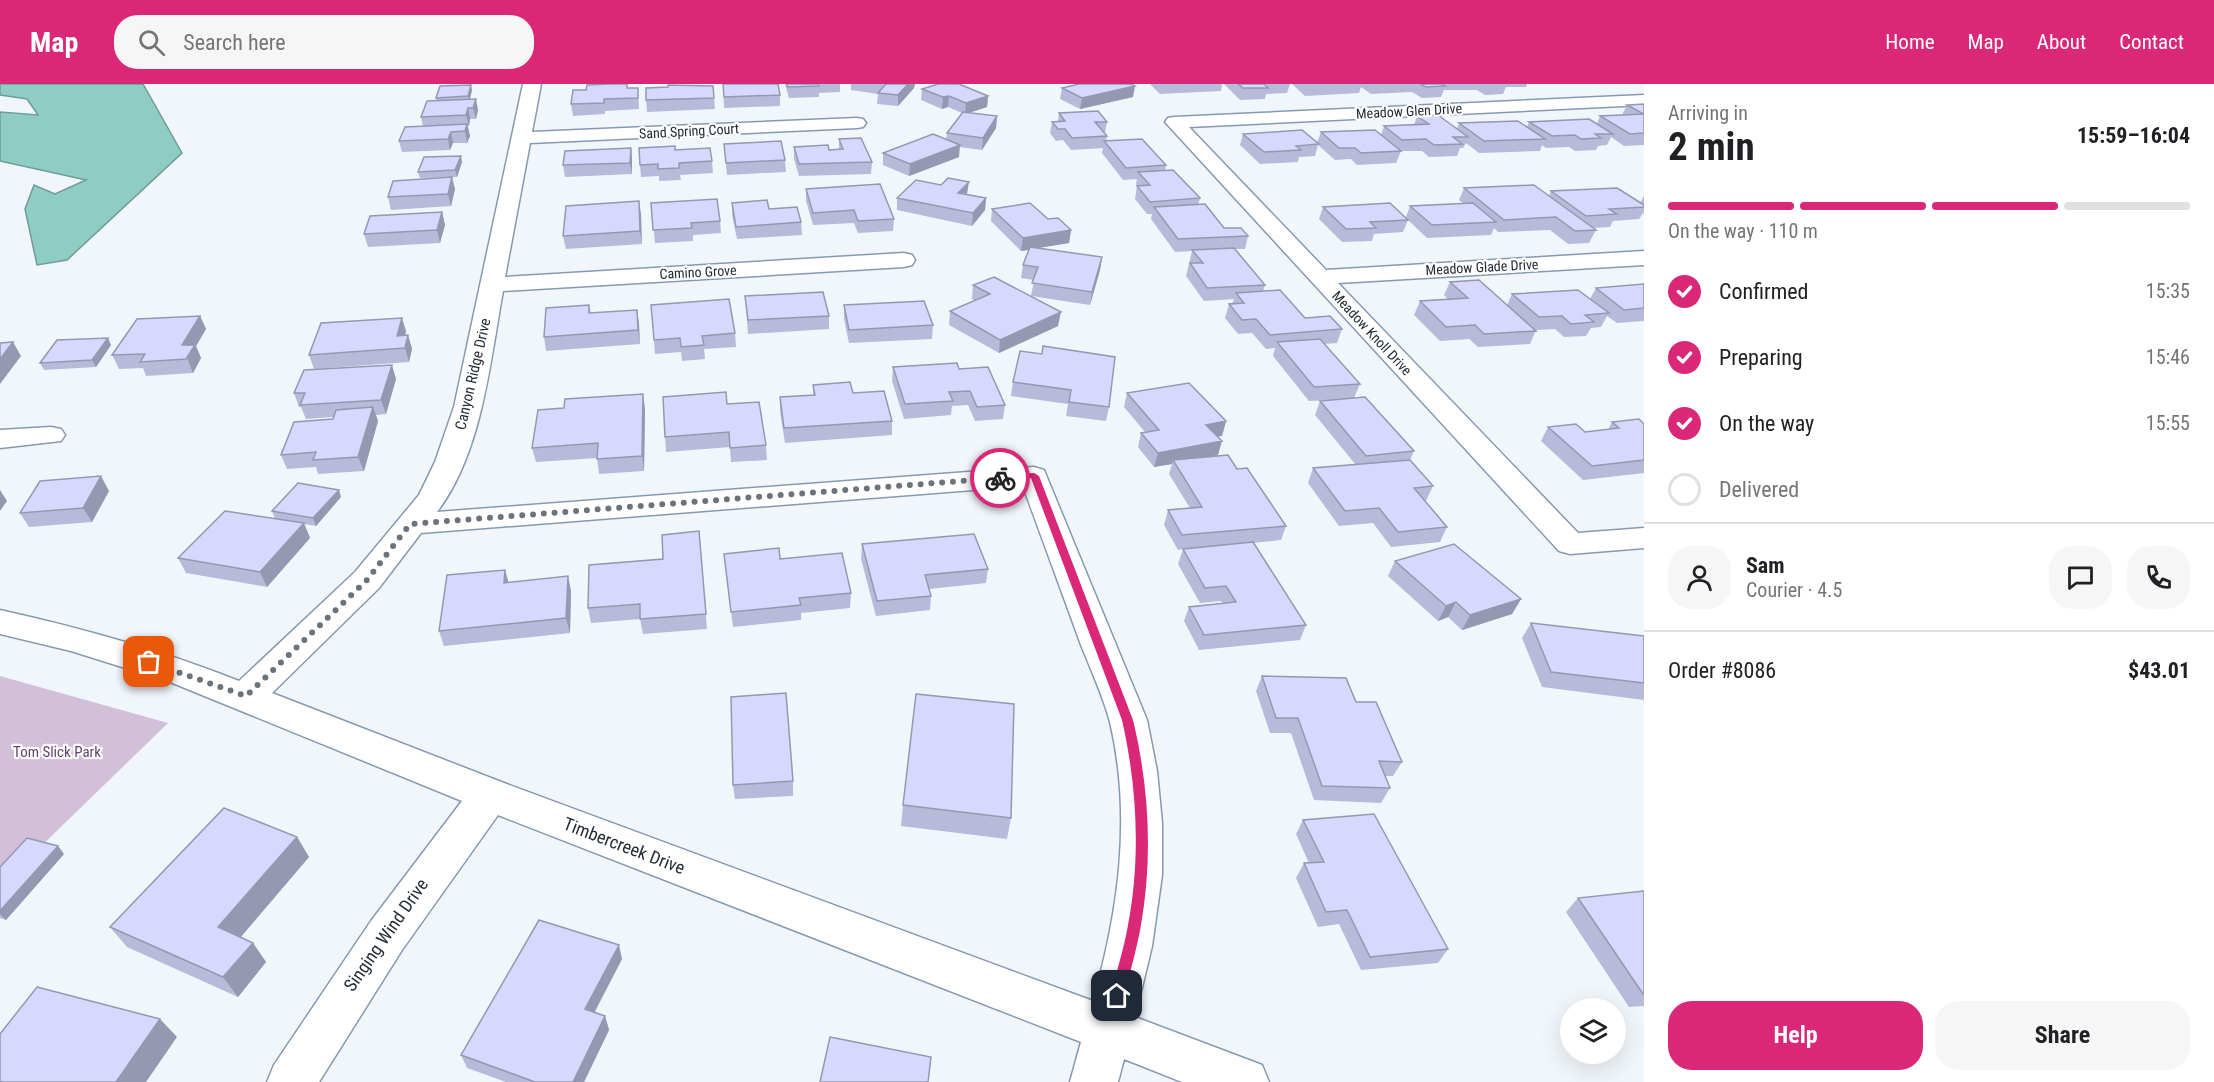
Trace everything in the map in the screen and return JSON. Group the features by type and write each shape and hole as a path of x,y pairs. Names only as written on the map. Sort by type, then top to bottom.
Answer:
{"street":[{"name":"Canyon Ridge Drive","path":"246,696 367,580 432,498 450,462 468,407 532,84"},
{"name":"Meadow Glen Drive","path":"1174,122 1644,100"},
{"name":"Meadow Knoll Drive","path":"1174,122 1570,544 1644,538"},
{"name":"Sand Spring Court","path":"522,138 857,123"},
{"name":"Meadow Glade Drive","path":"1320,277 1644,258"},
{"name":"Camino Grove","path":"492,285 904,260"},
{"path":"0,439 51,435"},
{"path":"410,524 1034,476 1128,720 1137,762 1142,856 1135,924 1094,1082"},
{"name":"Timbercreek Drive","path":"0,622 74,639 133,656 246,696 490,795 1245,1082"},
{"name":"Singing Wind Drive","path":"291,1082 337,1006 409,902 490,795"}],"green space":[{"name":"Tom Slick Park","path":"0,676 168,723 0,886"}],"shaded area":[{"path":"0,84 143,84 182,153 67,260 37,265 25,209 34,185 55,194 86,180 0,161 0,112 38,115 27,99 0,95"}],"building":[{"path":"627,84 627,88 638,88 638,98 604,99 604,103 571,104 573,90 586,90 587,85"},
{"path":"723,84 778,84 780,95 724,97"},
{"path":"787,84 818,84 819,86 788,87"},
{"path":"886,84 908,84 898,95 878,93"},
{"path":"938,84 959,84 988,96 966,103 922,89"},
{"path":"1079,84 1131,84 1135,86 1082,98 1062,88"},
{"path":"1238,84 1264,84 1268,88 1243,88"},
{"path":"1420,84 1441,84 1445,86 1426,87"},
{"path":"471,85 468,96 436,98 440,86"},
{"path":"668,85 713,86 714,98 646,100 646,88 668,87"},
{"path":"476,99 473,108 468,108 466,115 421,117 427,101"},
{"path":"1644,104 1644,114 1627,105"},
{"path":"1098,111 1107,122 1095,122 1107,136 1072,138 1065,129 1058,129 1052,122 1065,121 1059,113"},
{"path":"963,112 997,116 983,138 947,133"},
{"path":"1644,114 1644,133 1630,134 1600,116"},
{"path":"1438,115 1468,137 1453,137 1462,144 1434,145 1426,139 1402,140 1384,126 1429,124 1417,116"},
{"path":"1589,119 1613,134 1595,134 1601,138 1581,139 1575,135 1552,136 1529,122"},
{"path":"1518,121 1545,139 1484,141 1459,123"},
{"path":"467,124 465,131 451,132 448,139 399,141 405,127"},
{"path":"1302,130 1319,144 1296,146 1301,150 1264,152 1243,134"},
{"path":"1375,130 1401,151 1361,153 1355,148 1339,148 1321,132"},
{"path":"933,134 960,145 910,164 883,153"},
{"path":"861,138 872,162 799,164 794,147 828,145 829,150 843,149 839,139"},
{"path":"1142,139 1166,165 1126,168 1104,141"},
{"path":"781,141 785,160 726,163 724,144"},
{"path":"675,146 675,150 710,148 712,161 679,163 679,168 658,169 658,164 640,165 639,148"},
{"path":"631,148 630,163 563,165 565,151"},
{"path":"461,156 455,170 418,172 424,157"},
{"path":"1173,170 1200,198 1150,202 1137,186 1150,185 1138,172"},
{"path":"452,177 448,194 388,197 393,181"},
{"path":"948,178 969,182 958,193 986,198 973,213 897,198 916,180 941,185"},
{"path":"880,184 894,219 858,221 854,210 813,213 806,189"},
{"path":"1534,185 1596,230 1575,231 1556,217 1504,220 1464,188"},
{"path":"1617,188 1644,207 1609,209 1617,214 1586,216 1551,191"},
{"path":"717,199 720,221 691,223 692,228 653,230 651,203"},
{"path":"767,200 769,209 797,207 801,222 736,227 732,203"},
{"path":"639,201 640,231 563,236 566,206"},
{"path":"1030,203 1048,219 1058,218 1071,230 1023,238 992,209"},
{"path":"1390,203 1408,220 1370,222 1376,228 1346,229 1323,207"},
{"path":"1473,203 1496,222 1432,225 1410,206"},
{"path":"1205,204 1224,228 1241,228 1248,236 1178,239 1154,207"},
{"path":"442,212 437,230 364,234 370,216"},
{"path":"1030,247 1102,257 1092,292 1032,283 1038,267 1023,265"},
{"path":"1234,248 1265,285 1207,288 1190,263 1203,263 1192,250"},
{"path":"994,277 1061,312 1000,340 950,311 990,294 973,285"},
{"path":"1479,280 1536,331 1484,334 1475,325 1446,327 1420,301 1468,298 1450,282"},
{"path":"1644,284 1644,308 1624,310 1596,288"},
{"path":"1280,290 1305,318 1330,316 1342,329 1270,335 1256,319 1242,320 1229,304 1244,303 1236,293"},
{"path":"1578,290 1609,313 1585,315 1594,322 1571,324 1562,316 1539,317 1512,294"},
{"path":"823,292 829,316 748,320 745,296"},
{"path":"729,299 735,333 702,336 704,345 681,347 680,338 654,340 651,305"},
{"path":"924,301 933,325 849,330 844,305"},
{"path":"589,305 589,313 637,310 638,330 544,337 546,308"},
{"path":"200,316 182,345 195,345 186,359 140,362 145,354 112,355 137,319"},
{"path":"402,318 397,336 408,335 405,348 309,355 321,323"},
{"path":"108,338 92,360 40,363 57,340"},
{"path":"1320,339 1360,384 1314,387 1277,342"},
{"path":"13,342 0,359 0,343"},
{"path":"1043,346 1115,357 1109,407 1069,402 1071,390 1013,382 1020,351 1042,354"},
{"path":"957,363 959,369 988,367 1005,405 977,407 970,391 949,392 953,401 905,404 893,367"},
{"path":"392,365 381,400 300,405 305,393 294,393 304,370"},
{"path":"850,382 853,393 884,391 892,421 784,428 780,397 815,395 813,385"},
{"path":"1189,383 1226,421 1206,425 1222,441 1158,453 1141,433 1159,430 1127,393"},
{"path":"726,392 727,404 759,402 766,445 730,448 729,432 665,437 663,397"},
{"path":"643,394 642,456 597,459 598,443 532,448 538,410 564,408 565,399"},
{"path":"1365,397 1414,451 1366,456 1320,401"},
{"path":"373,407 358,457 313,460 316,452 281,455 294,422 333,419 336,410"},
{"path":"1639,419 1644,424 1644,460 1592,466 1548,427 1576,424 1585,432 1619,428 1612,422"},
{"path":"1228,455 1237,469 1247,468 1286,526 1182,535 1168,510 1202,507 1173,460"},
{"path":"1410,460 1433,486 1414,488 1447,527 1398,532 1379,508 1345,511 1313,468"},
{"path":"101,476 83,508 20,513 40,481"},
{"path":"298,483 339,490 313,518 272,511"},
{"path":"225,511 304,523 260,572 178,558"},
{"path":"699,531 706,614 640,619 640,604 588,608 589,565 663,559 662,535"},
{"path":"974,534 988,569 925,575 931,596 877,601 862,544"},
{"path":"1253,542 1306,625 1204,635 1189,607 1236,602 1226,586 1205,588 1183,549"},
{"path":"1454,544 1521,599 1470,615 1456,602 1446,606 1395,561"},
{"path":"779,548 780,559 842,553 851,593 799,598 801,605 731,612 724,554"},
{"path":"505,570 504,583 568,576 566,618 439,631 447,575"},
{"path":"1531,623 1644,636 1644,683 1551,672"},
{"path":"1262,676 1346,678 1356,702 1376,702 1402,762 1379,761 1390,788 1322,786 1298,718 1276,718"},
{"path":"786,693 793,781 733,785 731,697"},
{"path":"916,694 1014,704 1011,818 903,805"},
{"path":"224,808 297,837 218,927 253,943 223,977 110,927"},
{"path":"1374,814 1448,949 1370,957 1347,910 1326,912 1304,863 1324,862 1303,820"},
{"path":"27,838 58,846 0,911 0,867"},
{"path":"1644,891 1644,994 1643,994 1578,898"},
{"path":"539,920 619,945 585,1009 605,1016 573,1082 535,1082 461,1055"},
{"path":"37,987 160,1019 116,1082 0,1082 0,1034"},
{"path":"830,1037 931,1057 928,1082 820,1082"}],"way so far":[{"path":"149,662 246,696 367,580 410,524 1000,478"}],"route":[{"path":"1000,478 1034,476 1128,720 1137,762 1142,856 1135,924 1117,996"}]}
